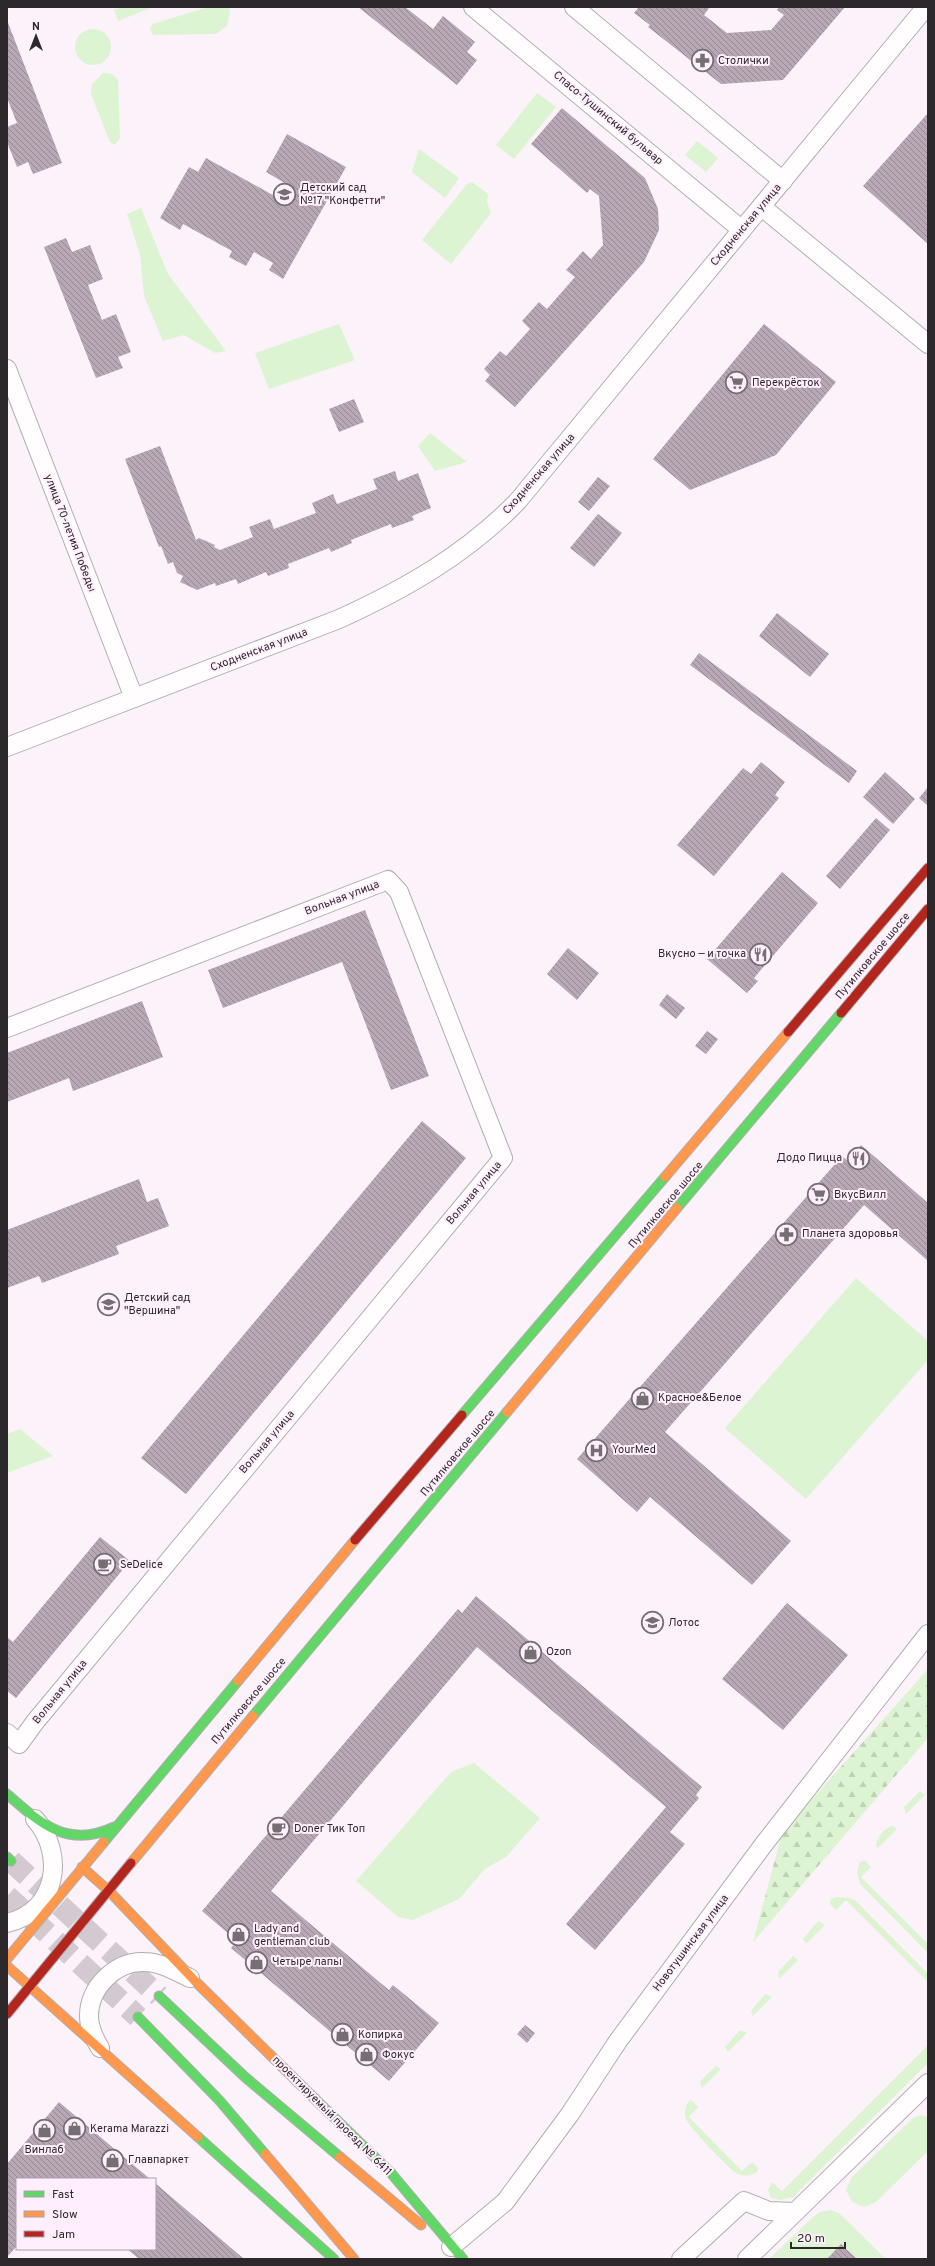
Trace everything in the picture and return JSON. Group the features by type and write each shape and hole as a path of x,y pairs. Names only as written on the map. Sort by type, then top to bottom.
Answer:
{"main road":[{"name":"Путилковское шоссе","path":"7,1959 328,1572 928,868"},
{"name":"Путилковское шоссе","path":"7,2014 928,909"},
{"path":"7,1794 34,1818 61,1832 78,1837 104,1834 117,1825"},
{"name":"проектируемый проезд № 6411","path":"82,1867 109,1891 194,1980 391,2173 459,2255"},
{"name":"проектируемый проезд № 6411","path":"7,1966 334,2259"},
{"path":"159,1996 245,2077 459,2255"},
{"path":"138,2017 219,2100 354,2259"}],"street":[{"name":"Спасо-Тушинский бульвар","path":"473,7 742,230"},
{"path":"574,7 783,181"},
{"name":"Сходненская улица","path":"7,747 346,616 395,592 471,545 517,502 926,7"},
{"path":"762,207 928,344"},
{"name":"улица 70-летия Победы","path":"7,368 134,698"},
{"name":"Вольная улица","path":"7,1028 388,880 399,892 503,1158 35,1722 19,1744 7,1733"},
{"name":"Новотушинская улица","path":"459,2255 505,2202 570,2114 618,2041 764,1844 928,1634"},
{"path":"7,1923 21,1918 32,1910 48,1891 52,1878 54,1860 50,1841 44,1829 34,1818"},
{"name":"проектируемый проезд № 6411","path":"100,2049 92,2033 89,2016 92,1999 100,1984 112,1972 127,1965 144,1962 160,1965 194,1980"},
{"path":"747,2259 928,2083"},
{"path":"681,2259 744,2201 769,2211 794,2212"}],"green space":[{"path":"122,7 153,7 118,21 114,10"},
{"path":"208,7 229,7 230,12 227,26 216,34 153,35 150,28 153,24"},
{"path":"96,29 106,34 110,40 110,54 106,60 100,64 90,65 80,60 76,54 75,44 80,34 86,30"},
{"path":"103,73 112,74 118,80 120,138 115,145 110,142 91,94 92,84"},
{"path":"537,93 556,107 514,159 496,145"},
{"path":"697,141 718,158 706,172 685,155"},
{"path":"419,149 459,178 445,198 412,172"},
{"path":"472,182 488,194 487,202 491,213 451,264 422,240 467,184"},
{"path":"141,208 168,274 226,351 215,353 184,335 163,341 144,296 140,254 127,214"},
{"path":"339,324 355,360 269,389 255,353"},
{"path":"430,433 467,462 435,471 418,446"},
{"path":"856,1278 928,1341 928,1360 806,1499 725,1428"},
{"path":"20,1429 53,1456 7,1473 7,1434"},
{"path":"928,1669 928,1738 753,1942 782,1833"},
{"path":"474,1763 540,1818 506,1857 485,1869 459,1899 413,1920 398,1917 356,1881 451,1772"},
{"path":"920,1791 925,1795 906,1814 904,1807"},
{"path":"893,1826 897,1829 878,1848 876,1843 879,1837 884,1830"},
{"path":"864,1860 871,1867 861,1877 928,1944 928,1953 860,1884 857,1872 860,1862"},
{"path":"837,1897 850,1898 856,1901 928,1974 928,1982 846,1900 836,1910 830,1904 831,1899"},
{"path":"818,1921 825,1925 806,1944 803,1939"},
{"path":"793,1956 798,1960 779,1979 778,1972"},
{"path":"765,1994 772,1997 753,2016 751,2011"},
{"path":"740,2030 747,2033 728,2052 725,2047"},
{"path":"928,2045 928,2063 793,2197 781,2200 771,2198 768,2190 772,2182 782,2191"},
{"path":"716,2066 721,2069 702,2088 700,2081"},
{"path":"691,2100 698,2107 689,2117 742,2171 752,2162 758,2168 757,2172 746,2176 736,2173 701,2138 688,2123 685,2117 686,2106"},
{"path":"920,2115 928,2117 928,2151 876,2202 864,2207 852,2202 846,2190 852,2177 913,2118"},
{"path":"831,2210 840,2214 886,2259 769,2259 813,2217 820,2212"}],"building":[{"path":"358,7 405,7 433,29 443,16 475,42 467,52 477,60 457,85"},
{"path":"639,7 707,7 709,8 704,15 727,33 771,30 784,15 777,10 779,7 845,7 783,80 721,84 648,27 650,25 634,13"},
{"path":"7,20 62,163 33,174 28,162 17,167 7,142 7,127 17,123 7,98"},
{"path":"562,108 645,178 658,209 659,230 644,262 515,407 485,381 490,375 484,369 500,351 506,356 530,329 522,321 539,302 547,309 575,277 566,270 583,251 591,259 603,245 599,196 590,189 587,193 531,144"},
{"path":"928,113 928,244 863,186"},
{"path":"287,134 346,167 283,279 269,270 273,263 254,252 246,266 229,257 232,251 183,224 180,230 160,218 189,167 198,172 206,158 280,199 288,185 266,172"},
{"path":"66,238 72,252 90,245 103,279 88,285 102,320 116,314 131,352 118,357 123,368 96,378 44,247"},
{"path":"764,324 836,382 776,455 690,490 653,459"},
{"path":"354,399 364,422 339,432 329,409"},
{"path":"160,446 196,540 199,538 215,545 214,547 220,550 253,537 249,527 270,519 274,529 316,513 312,503 333,494 337,504 377,489 373,479 395,471 398,481 418,473 431,508 412,516 414,520 392,528 391,524 351,540 352,543 331,552 329,548 288,564 289,568 268,576 266,572 238,584 236,579 216,586 215,583 197,590 180,582 183,576 177,573 173,562 168,564 161,546 159,547 125,459"},
{"path":"598,477 610,486 589,511 578,502"},
{"path":"598,514 622,533 594,567 570,548"},
{"path":"777,613 829,654 810,677 759,636"},
{"path":"699,653 857,771 849,783 690,665"},
{"path":"761,762 785,782 775,795 779,798 714,876 677,845 743,768 751,774"},
{"path":"885,772 915,799 893,824 863,797"},
{"path":"928,787 928,806 919,798"},
{"path":"876,818 890,830 840,889 826,876"},
{"path":"782,872 818,903 754,978 758,981 747,993 707,959"},
{"path":"365,910 429,1076 391,1090 342,962 223,1008 208,970"},
{"path":"568,948 599,973 577,1000 547,974"},
{"path":"667,994 685,1008 676,1019 659,1005"},
{"path":"142,1001 163,1057 73,1091 69,1078 7,1102 7,1053"},
{"path":"707,1031 718,1039 706,1054 695,1046"},
{"path":"422,1121 466,1158 186,1494 141,1458"},
{"path":"861,1145 928,1203 928,1261 864,1205 665,1432 791,1541 752,1585 650,1497 637,1512 577,1459 842,1156 848,1161"},
{"path":"139,1179 147,1202 158,1198 169,1226 116,1246 119,1254 42,1283 39,1276 7,1288 7,1230"},
{"path":"100,1537 130,1561 16,1698 7,1691 7,1637 13,1642"},
{"path":"476,1596 702,1787 696,1795 699,1798 670,1832 685,1844 595,1950 566,1924 666,1807 477,1647 271,1891 389,1990 393,1985 439,2023 389,2081 231,1948 237,1941 202,1911 458,1609 462,1613"},
{"path":"787,1603 848,1655 783,1730 722,1679"},
{"path":"525,2025 535,2033 527,2043 517,2034"},
{"path":"59,2102 149,2178 16,2178 16,2247 7,2257 7,2164"},
{"path":"156,2184 244,2259 139,2259 128,2250 156,2250"},
{"path":"841,2244 857,2259 827,2259"}],"tunnel":[{"path":"11,1861 159,1996"},
{"path":"7,1896 138,2017"}],"traffic: fast":[{"path":"677,1208 841,1013"},
{"path":"462,1415 665,1177"},
{"path":"253,1716 507,1412"},
{"path":"104,1842 238,1681"},
{"path":"7,1794 32,1815 56,1830 69,1834 83,1835 98,1833 114,1827"},
{"path":"7,1857 11,1861"},
{"path":"159,1996 245,2077 340,2157"},
{"path":"138,2017 219,2100 265,2154"},
{"path":"315,2099 391,2173 463,2259"},
{"path":"198,2137 334,2259"}],"traffic: slow":[{"path":"665,1177 788,1032"},
{"path":"507,1412 677,1208"},
{"path":"238,1681 355,1540"},
{"path":"131,1863 253,1716"},
{"path":"7,1959 104,1842"},
{"path":"82,1867 109,1891 194,1980 315,2099"},
{"path":"7,1966 198,2137"},
{"path":"265,2154 354,2259"},
{"path":"340,2157 421,2225"}],"traffic: jam":[{"path":"788,1032 928,868"},
{"path":"841,1013 928,909"},
{"path":"355,1540 462,1415"},
{"path":"7,2014 131,1863"}],"place":[{"name":"Столички","path":"702,61"},
{"name":"Детский сад №17 \"Конфетти\"","path":"285,194"},
{"name":"Перекрёсток","path":"736,383"},
{"name":"Вкусно — и точка","path":"761,954"},
{"name":"Додо Пицца","path":"858,1158"},
{"name":"ВкусВилл","path":"819,1195"},
{"name":"Планета здоровья","path":"786,1234"},
{"name":"Детский сад \"Вершина\"","path":"108,1304"},
{"name":"Красное&Белое","path":"642,1398"},
{"name":"YourMed","path":"597,1450"},
{"name":"SeDelice","path":"105,1565"},
{"name":"Лотос","path":"653,1623"},
{"name":"Ozon","path":"531,1652"},
{"name":"Doner Тик Топ","path":"278,1829"},
{"name":"Lady and gentleman club","path":"239,1935"},
{"name":"Четыре лапы","path":"257,1962"},
{"name":"Копирка","path":"343,2035"},
{"name":"Фокус","path":"366,2055"},
{"name":"Kerama Marazzi","path":"74,2129"},
{"name":"Винлаб","path":"44,2130"},
{"name":"Главпаркет","path":"113,2160"}]}
